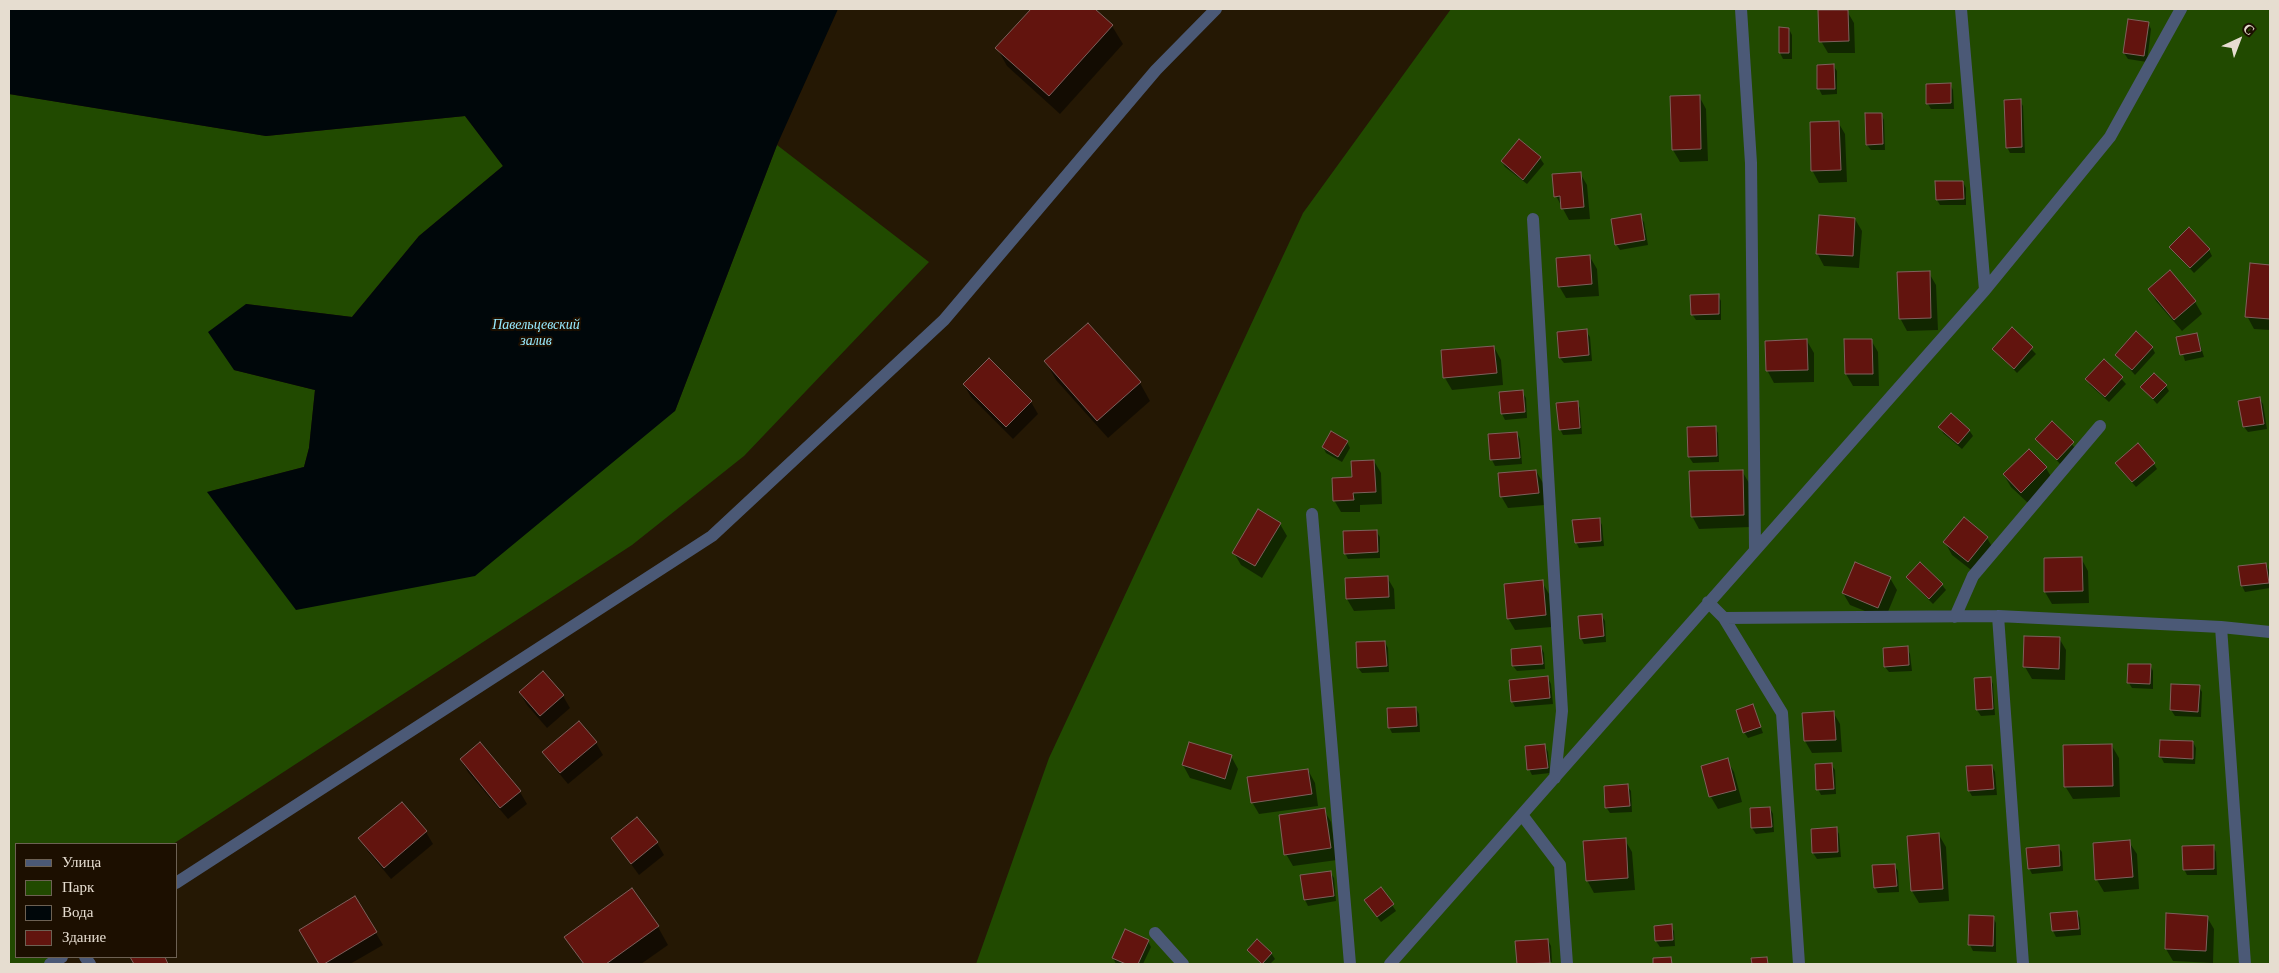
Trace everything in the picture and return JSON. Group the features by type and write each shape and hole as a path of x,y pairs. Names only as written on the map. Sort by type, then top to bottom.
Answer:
{"street":[{"path":"178,882 712,536 944,320 1156,70 1216,9"},
{"path":"1740,9 1751,163 1755,549"},
{"path":"1961,9 1985,290"},
{"path":"1390,964 1985,290 2110,137 2182,9"},
{"path":"1533,218 1562,711 1555,778"},
{"path":"1955,617 1973,576 2100,426"},
{"path":"1312,514 1350,964"},
{"path":"1708,602 1724,618 1782,713 1799,964"},
{"path":"1998,616 2023,964"},
{"path":"1724,618 1998,616 2221,627 2270,632"},
{"path":"2221,627 2245,964"},
{"path":"1522,815 1560,865 1567,964"},
{"path":"1154,933 1183,964"}],"green space":[{"path":"1451,9 2270,9 2270,964 976,964 1049,758 1303,213"},
{"path":"9,94 266,136 465,116 503,166 419,236 352,317 246,304 234,370 315,390 309,448 304,467 207,492 675,411 777,145 929,262 744,456 632,545 175,843 15,843 15,958 48,958 52,964 9,964"}],"water":[{"name":"Павельцевский залив","path":"9,9 838,9 777,145 675,411 475,576 296,610 207,492 304,467 309,448 315,390 234,370 208,332 246,304 352,317 419,236 503,166 465,116 266,136 9,94"}],"building":[{"path":"1031,9 1095,9 1113,25 1049,96 995,48"},
{"path":"1818,10 1848,10 1849,41 1819,42"},
{"path":"2128,19 2149,22 2144,56 2123,53"},
{"path":"1779,27 1789,28 1789,53 1779,53"},
{"path":"1834,64 1835,89 1817,89 1817,65"},
{"path":"1951,83 1951,103 1926,104 1926,84"},
{"path":"1700,95 1701,149 1672,150 1670,96"},
{"path":"2021,99 2022,147 2006,148 2004,100"},
{"path":"1865,113 1882,113 1883,144 1866,145"},
{"path":"1839,121 1841,170 1811,171 1810,122"},
{"path":"1519,139 1541,157 1523,180 1501,161"},
{"path":"1581,172 1584,207 1561,209 1560,196 1554,197 1552,174"},
{"path":"1935,181 1963,181 1964,199 1936,200"},
{"path":"1641,214 1645,240 1615,245 1611,219"},
{"path":"1819,215 1855,218 1853,256 1816,254"},
{"path":"2189,227 2210,249 2190,268 2169,247"},
{"path":"1590,255 1592,284 1558,287 1556,258"},
{"path":"2250,263 2270,265 2270,319 2245,317"},
{"path":"2170,270 2196,301 2174,320 2148,289"},
{"path":"1930,271 1931,318 1899,319 1897,272"},
{"path":"1719,294 1719,314 1691,315 1690,295"},
{"path":"1088,323 1141,382 1097,421 1044,361"},
{"path":"2012,327 2033,347 2014,369 1992,349"},
{"path":"1587,329 1589,355 1559,358 1557,332"},
{"path":"2136,331 2153,347 2132,370 2115,355"},
{"path":"2197,333 2201,351 2180,355 2176,337"},
{"path":"1807,339 1808,370 1766,371 1765,341"},
{"path":"1844,339 1872,339 1873,374 1845,374"},
{"path":"1494,346 1497,373 1443,378 1441,350"},
{"path":"989,358 1032,401 1006,427 963,384"},
{"path":"2104,359 2123,377 2105,397 2085,379"},
{"path":"2154,373 2167,385 2153,399 2140,387"},
{"path":"1523,390 1525,412 1501,414 1499,392"},
{"path":"2260,397 2264,424 2243,427 2238,401"},
{"path":"1578,401 1580,428 1559,430 1556,403"},
{"path":"1951,413 1970,430 1958,444 1938,427"},
{"path":"2052,421 2074,442 2057,460 2035,439"},
{"path":"1716,426 1717,456 1688,457 1687,427"},
{"path":"1331,431 1348,441 1338,457 1322,447"},
{"path":"1517,432 1520,458 1490,460 1488,434"},
{"path":"2138,443 2155,463 2132,482 2115,463"},
{"path":"2029,449 2047,467 2021,493 2003,474"},
{"path":"1374,460 1376,492 1353,493 1354,500 1333,501 1332,478 1352,477 1351,461"},
{"path":"1536,470 1539,493 1500,497 1498,473"},
{"path":"1743,470 1744,515 1691,517 1689,471"},
{"path":"1258,509 1281,523 1255,566 1232,553"},
{"path":"1964,517 1988,537 1968,562 1943,542"},
{"path":"1600,518 1601,541 1575,543 1572,520"},
{"path":"1377,530 1378,552 1344,554 1343,531"},
{"path":"2082,557 2083,591 2044,592 2044,558"},
{"path":"1855,562 1891,577 1878,608 1842,593"},
{"path":"1920,562 1943,584 1929,599 1906,577"},
{"path":"2266,563 2269,583 2241,586 2238,566"},
{"path":"1388,576 1389,597 1346,599 1345,578"},
{"path":"1543,580 1546,615 1507,619 1504,584"},
{"path":"1602,614 1604,636 1580,639 1578,616"},
{"path":"2024,636 2060,637 2059,669 2023,667"},
{"path":"1385,641 1387,666 1357,668 1356,642"},
{"path":"1541,646 1543,664 1512,666 1511,649"},
{"path":"1908,646 1909,665 1884,667 1883,648"},
{"path":"2128,664 2151,664 2150,684 2127,683"},
{"path":"543,671 564,695 540,716 519,692"},
{"path":"1548,676 1550,698 1511,702 1509,680"},
{"path":"1991,677 1993,709 1976,710 1974,678"},
{"path":"2171,684 2200,685 2198,712 2170,710"},
{"path":"1753,704 1761,727 1743,733 1736,710"},
{"path":"1416,707 1417,726 1388,728 1387,708"},
{"path":"1834,711 1836,740 1804,741 1802,713"},
{"path":"579,721 597,742 560,773 542,752"},
{"path":"2160,740 2193,741 2193,759 2159,757"},
{"path":"480,742 521,791 500,808 460,759"},
{"path":"1189,742 1232,755 1225,779 1182,765"},
{"path":"1545,744 1548,768 1527,770 1525,746"},
{"path":"2112,744 2113,786 2064,787 2063,745"},
{"path":"1728,758 1736,790 1709,797 1701,766"},
{"path":"1832,763 1834,789 1816,790 1815,764"},
{"path":"1992,765 1994,789 1968,791 1966,766"},
{"path":"1308,769 1312,794 1251,803 1247,777"},
{"path":"1628,784 1630,806 1605,808 1604,786"},
{"path":"402,802 427,831 384,868 358,838"},
{"path":"1770,807 1772,827 1751,828 1750,808"},
{"path":"1325,808 1331,848 1284,855 1279,815"},
{"path":"637,817 658,842 631,864 611,838"},
{"path":"1837,827 1838,852 1812,853 1811,829"},
{"path":"1939,833 1943,889 1911,891 1907,836"},
{"path":"1626,838 1628,878 1586,881 1583,841"},
{"path":"2130,840 2133,877 2095,880 2093,843"},
{"path":"2059,845 2060,866 2028,869 2026,848"},
{"path":"2214,845 2214,869 2183,870 2182,846"},
{"path":"1895,864 1897,886 1874,888 1872,865"},
{"path":"1331,871 1334,896 1304,900 1300,875"},
{"path":"1381,887 1394,904 1377,917 1364,900"},
{"path":"632,888 659,926 606,964 584,964 564,937"},
{"path":"355,896 377,932 324,964 319,964 299,930"},
{"path":"2077,911 2079,929 2052,931 2050,913"},
{"path":"2166,913 2208,916 2206,951 2165,949"},
{"path":"1969,915 1994,916 1993,946 1968,945"},
{"path":"1672,924 1673,940 1655,941 1654,926"},
{"path":"1125,929 1149,940 1138,964 1126,964 1112,958"},
{"path":"1257,939 1272,953 1262,964 1247,950"},
{"path":"1548,939 1550,963 1517,964 1515,941"},
{"path":"1671,957 1672,964 1653,964 1653,958"},
{"path":"1767,957 1768,964 1752,964 1751,958"},
{"path":"131,958 165,958 168,964 134,964"}]}
